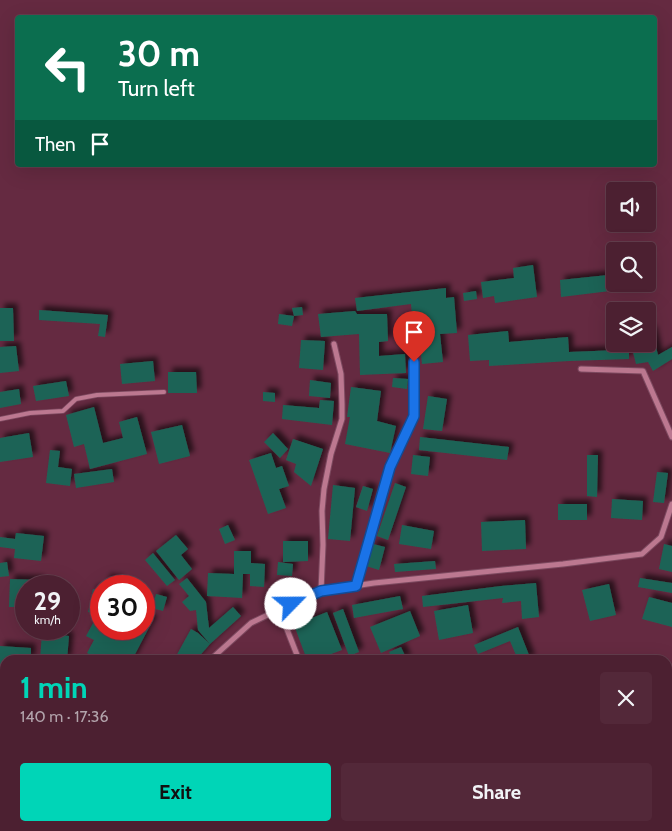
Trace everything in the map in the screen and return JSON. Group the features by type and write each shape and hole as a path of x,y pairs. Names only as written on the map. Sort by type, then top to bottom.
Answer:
{"street":[{"path":"321,591 324,489 331,454 342,419 341,374 334,344"},
{"path":"356,586 390,467 414,416 414,362"},
{"path":"581,369 643,371 672,437"},
{"path":"215,655 251,622 321,591 374,583 642,554 661,536 672,504"},
{"path":"279,609 297,655"}],"lane":[{"path":"0,419 30,413 63,411 76,399 96,395 164,392"}],"building":[{"path":"533,265 537,297 495,303 494,296 483,298 481,282 514,278 513,268"},
{"path":"606,275 606,291 561,297 560,280"},
{"path":"446,288 446,298 454,297 457,333 440,334 443,362 422,364 419,336 414,337 411,304 357,311 355,298"},
{"path":"476,291 477,299 464,301 463,293"},
{"path":"302,307 303,315 294,316 292,308"},
{"path":"0,308 13,308 14,341 0,341"},
{"path":"39,310 108,315 105,337 98,336 100,324 39,320"},
{"path":"355,311 357,314 387,314 388,341 379,342 379,356 405,354 406,373 360,375 359,334 321,337 318,314"},
{"path":"279,314 294,316 292,326 278,324"},
{"path":"508,331 509,342 568,337 569,352 629,352 629,359 489,366 489,360 470,361 468,335"},
{"path":"301,340 325,341 323,370 299,368"},
{"path":"16,346 19,371 0,373 0,347"},
{"path":"656,347 658,355 672,347 672,359 653,371 648,362 636,364 633,352 656,352"},
{"path":"153,361 155,381 122,384 120,364"},
{"path":"168,372 196,372 197,393 168,393"},
{"path":"393,378 408,379 407,389 392,387"},
{"path":"310,380 331,383 330,398 309,396"},
{"path":"66,381 69,396 36,401 33,386"},
{"path":"351,387 381,391 377,421 396,426 390,453 345,444 350,417 347,417"},
{"path":"19,389 21,404 0,408 0,392"},
{"path":"263,392 275,393 275,402 263,401"},
{"path":"428,396 447,399 442,431 423,429"},
{"path":"320,400 334,401 332,425 282,419 283,405 319,408"},
{"path":"94,407 103,443 123,438 119,422 137,417 147,454 90,469 84,444 74,447 66,415"},
{"path":"182,425 190,456 159,464 151,432"},
{"path":"29,433 33,457 0,462 0,438"},
{"path":"273,433 288,449 280,458 264,442"},
{"path":"420,437 509,447 507,460 419,450"},
{"path":"293,439 323,449 311,486 294,472 296,464 286,460"},
{"path":"50,450 60,451 58,467 72,469 70,486 46,483"},
{"path":"271,453 276,468 282,466 289,486 279,489 286,508 268,514 249,460"},
{"path":"413,455 430,457 428,476 411,474"},
{"path":"587,455 598,455 597,497 587,496"},
{"path":"112,469 114,482 76,488 74,474"},
{"path":"657,472 668,473 664,503 653,502"},
{"path":"395,483 406,487 388,540 377,536"},
{"path":"333,485 355,488 350,541 328,539"},
{"path":"363,486 373,489 367,511 356,507"},
{"path":"612,499 643,501 642,520 611,518"},
{"path":"558,504 587,504 587,520 558,520"},
{"path":"525,520 526,549 482,551 481,522"},
{"path":"228,525 235,540 225,544 219,529"},
{"path":"402,525 434,531 431,549 399,544"},
{"path":"16,533 44,536 41,561 14,558 15,549 0,547 0,537 15,539"},
{"path":"176,535 188,549 181,555 192,569 179,580 156,551"},
{"path":"283,541 308,541 308,561 283,562"},
{"path":"373,544 385,547 379,570 366,566"},
{"path":"664,544 672,546 672,572 659,569"},
{"path":"234,551 251,551 251,563 265,564 264,587 250,586 250,574 243,574 242,598 207,596 208,573 234,574"},
{"path":"153,553 175,580 167,586 145,560"},
{"path":"435,561 436,569 395,572 394,564"},
{"path":"7,562 9,576 0,577 0,563"},
{"path":"278,562 293,564 292,576 277,575"},
{"path":"187,578 206,602 209,628 233,607 241,616 210,644 198,630 196,610 190,611 182,602 189,596 179,584"},
{"path":"640,578 672,583 672,593 638,587"},
{"path":"10,579 15,579 15,607 9,607"},
{"path":"536,583 539,617 522,619 521,601 502,603 503,598 423,607 422,596"},
{"path":"609,584 616,615 590,621 582,590"},
{"path":"156,594 167,597 163,611 155,609"},
{"path":"400,596 403,609 354,618 352,605"},
{"path":"649,597 672,603 672,627 642,619"},
{"path":"468,605 473,633 439,640 434,611"},
{"path":"343,609 359,652 349,655 333,613"},
{"path":"410,611 420,636 381,653 370,627"},
{"path":"327,612 342,650 328,655 305,655 294,625"},
{"path":"518,627 529,655 516,655 510,641 478,654 474,645"},
{"path":"90,629 90,638 86,636"},
{"path":"191,629 210,644 200,655 177,655"},
{"path":"41,640 69,640 67,655 40,655"},
{"path":"94,640 142,640 135,655 91,655 87,653"},
{"path":"0,646 31,648 31,655 0,655"},
{"path":"401,647 405,655 390,655 389,652"}],"route":[{"path":"291,604 321,591 356,586 390,467 414,416 414,362"}]}
